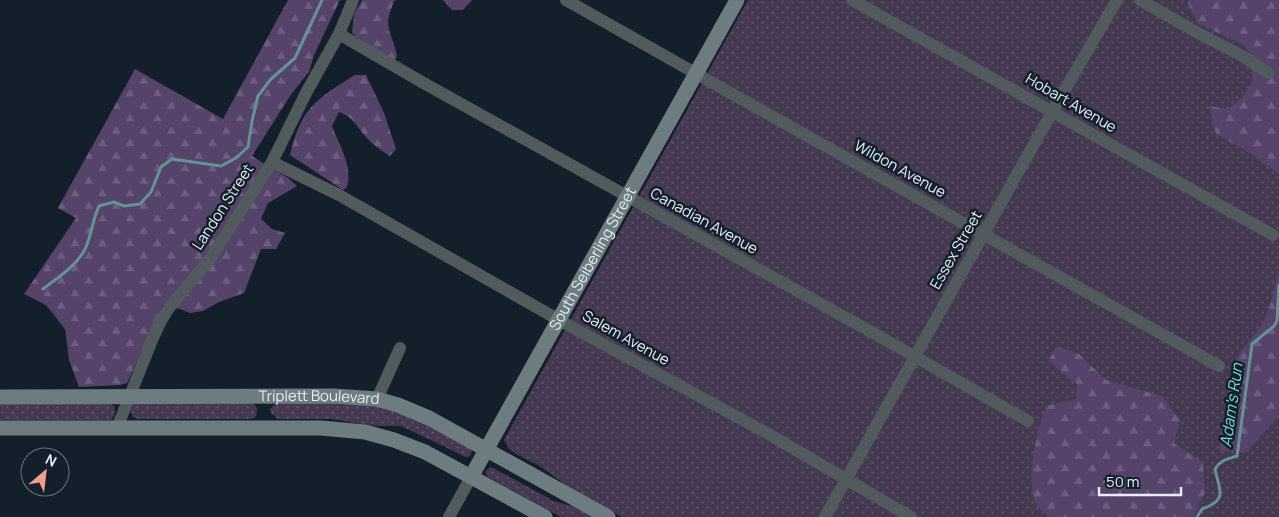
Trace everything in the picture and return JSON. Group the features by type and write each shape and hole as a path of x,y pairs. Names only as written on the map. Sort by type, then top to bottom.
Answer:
{"main road":[{"name":"South Seiberling Street","path":"471,477 737,0"},
{"name":"Triplett Boulevard","path":"0,397 334,396 377,399 398,404 429,418 608,517"},
{"name":"Triplett Boulevard","path":"0,428 321,428 365,432 394,440 425,452 545,517"}],"street":[{"name":"Landon Street","path":"117,428 162,319 212,256 272,162 306,93 339,34 354,0"},
{"name":"Wildon Avenue","path":"566,0 1219,366"},
{"name":"Hobart Avenue","path":"852,0 1273,235"},
{"name":"Essex Street","path":"826,517 1052,112 1117,0"},
{"path":"1140,0 1246,58 1268,73"},
{"name":"Canadian Avenue","path":"339,34 420,82 915,356 1028,421"},
{"name":"Salem Avenue","path":"272,162 347,199 559,320 765,432 911,517"},
{"path":"377,399 400,348"},
{"name":"South Seiberling Street","path":"449,517 471,477"}],"shaded area":[{"path":"748,0 1279,0 1279,517 622,517 572,489 538,465 509,449 504,440"},
{"path":"338,401 383,407 398,411 425,424 470,448 472,451 470,456 466,457 401,426 376,426 331,419 278,419 271,413 270,409 277,402"},
{"path":"108,402 114,406 115,410 111,420 0,420 0,403"},
{"path":"252,402 257,411 255,418 250,419 138,419 133,417 130,410 134,403"},
{"path":"490,467 554,501 578,508 594,517 561,517 488,477 485,472"}],"green space":[{"path":"288,0 340,0 314,55 309,72 292,93 252,156 288,178 297,186 268,203 261,219 272,229 285,233 276,249 261,249 244,293 219,302 203,311 190,313 163,305 127,383 79,387 69,360 65,329 46,305 24,294 76,218 58,208 135,69 223,119"},
{"path":"362,0 395,0 388,23 397,56 394,61 363,43 352,33 354,14"},
{"path":"443,0 472,0 463,10 452,10"},
{"path":"1188,0 1279,0 1279,174 1250,153 1216,134 1209,106 1227,109 1241,99 1252,82 1252,57 1244,45 1197,23"},
{"path":"355,75 366,75 384,113 396,149 390,156 386,154 370,142 351,119 339,112 332,126 347,163 347,187 343,190 290,155 299,126 312,106 320,98"},
{"path":"1279,270 1279,415 1247,452 1220,451 1220,433 1227,406 1232,370 1240,352 1262,325 1269,309"},
{"path":"1057,346 1079,354 1106,380 1162,396 1180,420 1174,443 1203,463 1205,492 1194,517 1049,517 1037,506 1033,496 1032,484 1033,456 1046,406 1076,399 1077,384 1048,361"}],"waterway":[{"path":"43,289 65,272 80,257 88,241 99,206 114,202 124,206 140,204 151,192 161,167 172,159 221,166 236,158 248,147 258,96 271,79 295,58 322,0"},
{"name":"Adam's Run","path":"1197,517 1202,509 1210,506 1219,498 1220,489 1215,469 1227,459 1237,456 1252,344 1274,326 1277,321 1279,285"}]}
